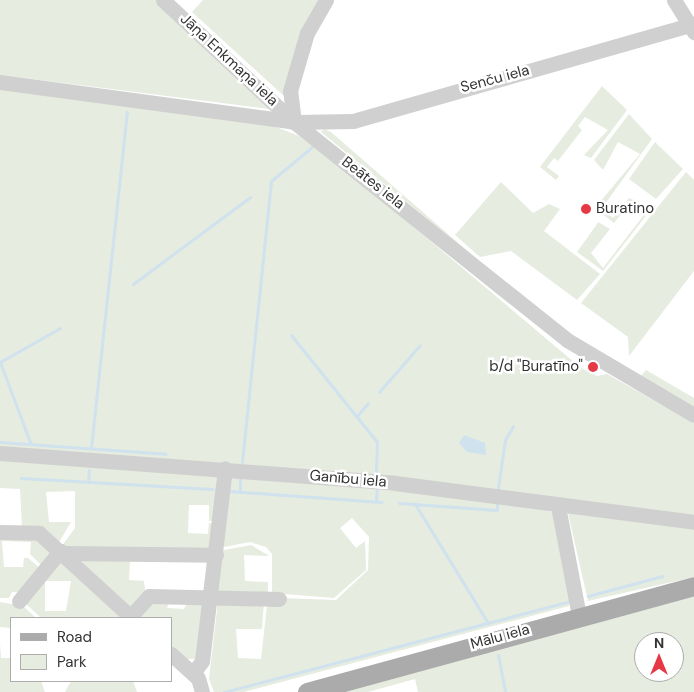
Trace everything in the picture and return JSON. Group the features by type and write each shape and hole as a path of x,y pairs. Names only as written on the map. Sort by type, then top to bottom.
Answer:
{"main road":[{"name":"Mālu iela","path":"307,692 694,586"}],"street":[{"name":"Jāņa Enkmaņa iela","path":"163,0 294,122"},
{"path":"0,82 294,122 290,91 307,33 326,0"},
{"path":"674,0 693,27"},
{"name":"Senču iela","path":"294,122 315,125 353,121 693,27"},
{"name":"Beātes iela","path":"294,122 568,340 694,415"},
{"name":"Ganību iela","path":"0,452 225,468 459,490 558,506 694,522"},
{"path":"193,674 202,661 212,596 225,468"},
{"path":"558,506 579,616"},
{"path":"0,532 39,533 131,617 148,596 280,598"},
{"path":"19,601 62,552 216,555"},
{"path":"172,655 193,674 202,692"}],"green space":[{"path":"0,0 158,0 263,96 269,109 0,75"},
{"path":"203,0 320,0 285,97 192,12"},
{"path":"602,86 627,110 591,158 584,155 608,130 585,117 578,126 582,130 558,161 554,158 547,167 559,176 556,180 540,167"},
{"path":"0,88 271,125 299,136 338,163 581,368 597,376 607,374 694,423 694,517 0,450"},
{"path":"629,114 652,139 602,208 613,218 629,198 652,208 603,271 577,252 598,222 610,229 591,253 603,268 647,211 630,203 614,223 595,208 640,154 618,142 603,170 594,160"},
{"path":"324,129 331,132 480,262 321,132"},
{"path":"655,142 683,169 656,199 629,179"},
{"path":"686,172 694,180 694,271 629,356 628,337 581,303"},
{"path":"501,182 533,213 549,204 560,209 544,231 600,274 577,300 511,251 480,257 455,235"},
{"path":"646,370 694,398 694,407 641,376"},
{"path":"0,458 217,475 214,521 209,521 209,505 189,505 188,533 208,534 209,523 214,524 212,552 61,547 75,528 75,491 46,492 49,522 71,522 58,544 22,529 20,489 0,488"},
{"path":"234,477 351,484 549,510 555,515 571,594 569,606 244,692 214,692 209,679 218,601 264,601 262,629 236,629 238,658 261,659 267,605 282,598 336,600 368,570 369,537 352,518 340,528 356,548 365,541 366,570 334,598 272,593 272,554 266,547 250,542 219,548 227,482"},
{"path":"568,513 694,526 694,577 588,601"},
{"path":"0,535 38,536 53,548 44,568 30,554 31,542 2,541 4,567 23,567 24,558 28,558 42,570 24,592 12,592 9,598 0,598"},
{"path":"251,545 269,556 244,555 245,581 268,582 268,594 219,592 215,584 219,551"},
{"path":"76,557 130,560 129,580 144,581 145,590 129,611"},
{"path":"59,558 123,617 40,617 25,603","holes":["45,581 71,581 66,611 45,611"]},
{"path":"694,593 694,692 418,692 415,679 368,692 334,692"},
{"path":"147,600 170,600 167,608 184,609 189,600 203,603 196,659 184,659 172,650 172,617 139,617"},
{"path":"0,602 23,606 35,617 10,617 10,628 0,627"},
{"path":"0,643 1,658 10,658 10,682 41,682 45,692 0,692"},
{"path":"70,682 133,682 137,692 65,692"}],"water":[{"path":"464,435 485,443 486,455 467,452 459,443"}],"waterway":[{"path":"91,448 127,112"},
{"path":"242,462 271,181 312,147"},
{"path":"133,284 250,197"},
{"path":"30,442 0,362 60,328"},
{"path":"291,335 377,442 376,475"},
{"path":"379,392 420,345"},
{"path":"357,416 368,403"},
{"path":"498,488 505,440 513,426"},
{"path":"0,442 166,454"},
{"path":"88,482 89,470"},
{"path":"21,478 213,489"},
{"path":"240,478 240,492"},
{"path":"376,501 377,488"},
{"path":"229,491 382,502"},
{"path":"399,503 497,510 497,504"},
{"path":"415,504 488,623"},
{"path":"588,596 662,576"},
{"path":"224,692 568,602"},
{"path":"498,655 505,692"}],"place":[{"name":"Buratino","path":"586,209"},
{"name":"b/d \"Buratīno\"","path":"593,367"}]}
